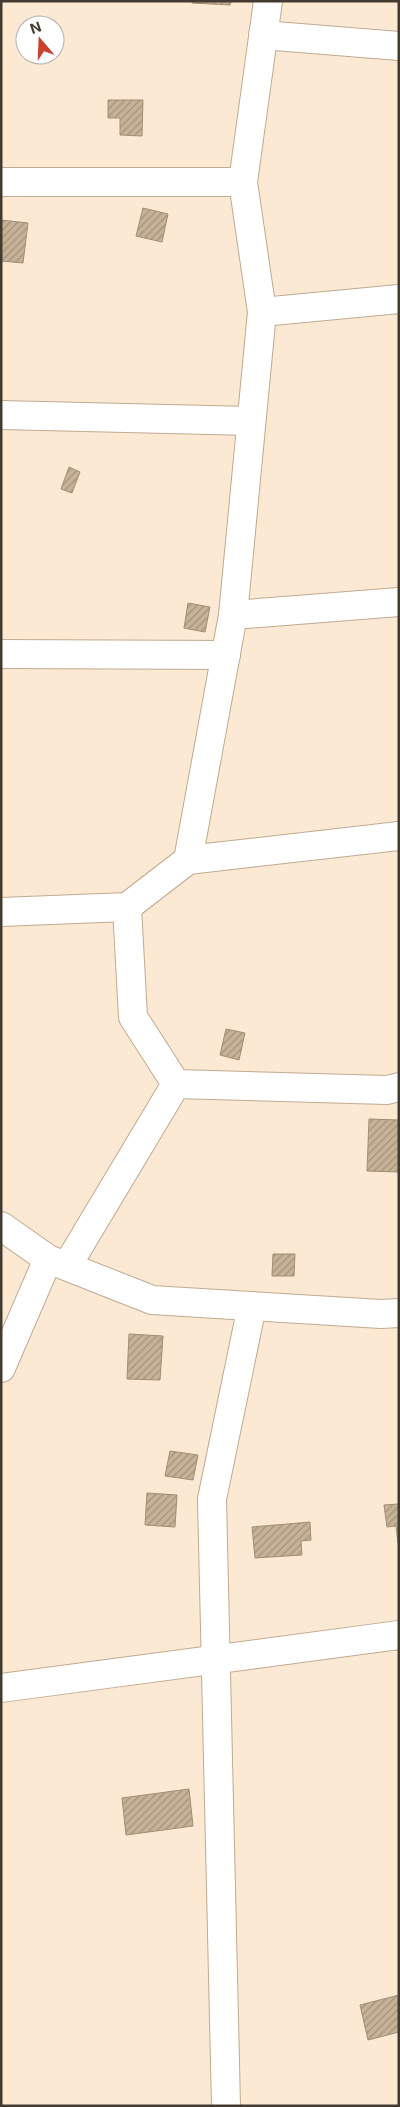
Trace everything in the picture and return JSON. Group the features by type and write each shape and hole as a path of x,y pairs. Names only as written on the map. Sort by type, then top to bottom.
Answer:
{"street":[{"path":"188,860 233,615 262,312 243,182 268,1"},
{"path":"263,35 399,46"},
{"path":"1,182 243,182"},
{"path":"262,312 399,299"},
{"path":"1,415 251,421"},
{"path":"233,615 399,602"},
{"path":"1,654 226,654"},
{"path":"1,912 127,907 188,860 399,836"},
{"path":"127,907 133,1018 176,1084"},
{"path":"176,1084 387,1090 399,1087"},
{"path":"1,1368 57,1262 176,1084"},
{"path":"1,1226 57,1262 152,1300 381,1314 399,1313"},
{"path":"226,2106 212,1499 252,1306"},
{"path":"1,1688 399,1635"}],"building":[{"path":"192,1 231,1 230,5 192,3"},
{"path":"108,100 143,100 142,136 120,135 120,118 108,118"},
{"path":"143,208 168,214 162,242 136,236"},
{"path":"1,220 28,223 23,263 1,261"},
{"path":"69,467 80,472 72,493 61,489"},
{"path":"188,603 210,607 205,632 184,628"},
{"path":"226,1029 245,1033 239,1060 220,1055"},
{"path":"369,1119 399,1120 399,1172 367,1171"},
{"path":"273,1254 295,1254 294,1276 272,1276"},
{"path":"129,1334 163,1336 160,1380 127,1379"},
{"path":"170,1451 198,1455 193,1480 165,1476"},
{"path":"147,1493 177,1495 175,1527 145,1525"},
{"path":"399,1504 398,1543 396,1526 387,1527 384,1505"},
{"path":"310,1522 311,1540 301,1541 302,1555 255,1558 252,1527"},
{"path":"189,1789 193,1826 126,1835 122,1798"},
{"path":"399,1995 399,2032 368,2040 360,2005"}]}
